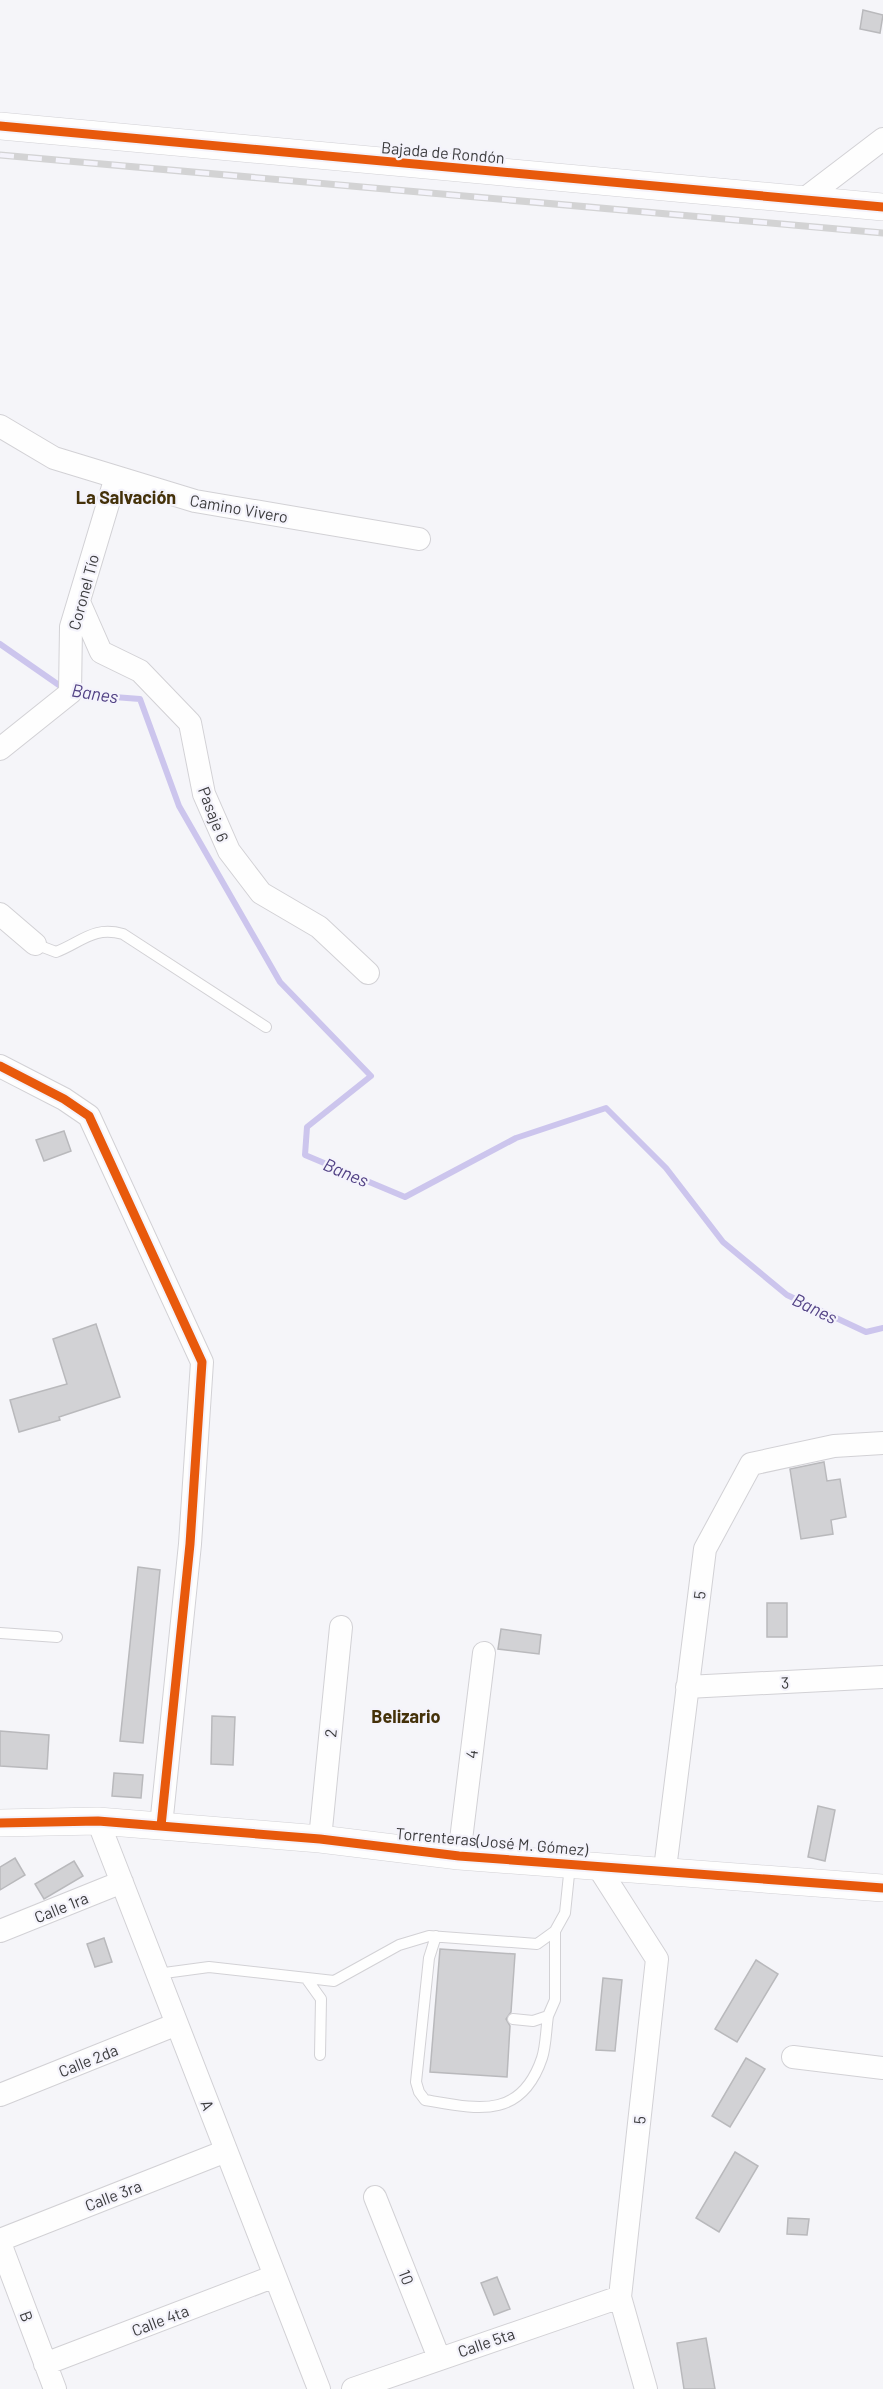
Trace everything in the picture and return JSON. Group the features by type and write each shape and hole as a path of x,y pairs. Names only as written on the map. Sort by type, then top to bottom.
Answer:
{"street":[{"name":"Bajada de Rondón","path":"0,126 883,207"},
{"path":"803,200 883,139"},
{"name":"Camino Vivero","path":"0,426 54,458 195,501 419,539"},
{"name":"Coronel Tío","path":"0,748 70,693 71,627 116,477"},
{"name":"Pasaje 6","path":"79,602 102,652 140,671 190,723 204,794 229,851 261,893 319,927 368,973"},
{"path":"0,914 35,944"},
{"path":"0,1066 64,1099 89,1116 202,1362 190,1544 161,1826"},
{"name":"5","path":"665,1869 705,1549 751,1464 834,1446 883,1443"},
{"name":"2","path":"320,1839 341,1627"},
{"name":"4","path":"459,1856 484,1653"},
{"name":"3","path":"687,1687 883,1677"},
{"name":"Torrenteras(José M. Gómez)","path":"0,1823 98,1821 320,1839 459,1856 665,1869 883,1888"},
{"name":"A","path":"98,1821 319,2389"},
{"name":"5","path":"597,1865 657,1959 620,2297 646,2389"},
{"name":"Calle 1ra","path":"0,1932 122,1882"},
{"name":"Calle 2da","path":"0,2096 177,2024"},
{"path":"793,2057 883,2068"},
{"name":"Calle 3ra","path":"0,2242 226,2151"},
{"name":"10","path":"375,2197 439,2358"},
{"name":"B","path":"0,2242 55,2389"},
{"name":"Calle 4ta","path":"45,2364 275,2276"},
{"name":"Calle 5ta","path":"353,2389 620,2297"}],"lane":[{"path":"35,944 56,952 91,934 107,930 123,934 266,1027"},
{"path":"0,1633 57,1637"},
{"path":"157,1974 209,1968 334,1982 399,1945 436,1936 537,1944 555,1931 565,1912 570,1863"},
{"path":"436,1936 429,1958 416,2082 419,2092 425,2100 490,2108 510,2102 524,2091 534,2076 543,2055 548,2016 555,2000 555,1931"},
{"path":"306,1978 321,1999 320,2055"},
{"path":"513,2019 533,2021 548,2016"}],"building":[{"path":"863,10 883,15 880,33 860,29"},
{"path":"64,1131 71,1151 44,1161 36,1140"},
{"path":"96,1324 120,1397 59,1417 60,1420 19,1432 10,1400 67,1384 53,1339"},
{"path":"824,1462 827,1481 840,1479 846,1517 831,1520 833,1534 801,1539 790,1469"},
{"path":"138,1567 160,1570 143,1743 120,1741"},
{"path":"767,1603 787,1603 787,1637 767,1637"},
{"path":"501,1629 541,1635 539,1654 498,1649"},
{"path":"212,1716 235,1717 233,1765 211,1764"},
{"path":"0,1731 49,1735 47,1769 0,1766"},
{"path":"114,1773 143,1775 141,1798 112,1796"},
{"path":"818,1806 835,1810 825,1861 808,1857"},
{"path":"15,1858 25,1875 0,1890 0,1867"},
{"path":"74,1861 83,1876 44,1899 35,1884"},
{"path":"104,1938 112,1962 95,1967 87,1944"},
{"path":"440,1949 515,1954 511,2012 506,2019 510,2026 507,2077 430,2072"},
{"path":"756,1960 778,1974 737,2042 715,2029"},
{"path":"603,1978 622,1980 615,2051 596,2050"},
{"path":"746,2058 765,2069 730,2127 712,2116"},
{"path":"735,2152 758,2166 719,2232 696,2218"},
{"path":"788,2218 809,2219 807,2235 787,2234"},
{"path":"497,2277 510,2309 494,2315 481,2283"},
{"path":"706,2338 715,2389 684,2389 677,2343"}],"waterway":[{"name":"Banes","path":"0,644 66,690"},
{"name":"Banes","path":"75,694 140,699 179,806 280,982 371,1076 307,1127 305,1155 405,1197 516,1138 606,1108 666,1168 723,1242 787,1295 866,1332 883,1328"}],"railway":[{"path":"0,155 883,233"}],"cycle path":[{"path":"0,126 883,207"},
{"path":"0,1066 64,1099 89,1116 202,1362 190,1544 161,1826"},
{"path":"0,1823 98,1821 320,1839 459,1856 883,1888"}],"district":[{"name":"La Salvación","path":"126,497"},
{"name":"Belizario","path":"406,1716"}]}
